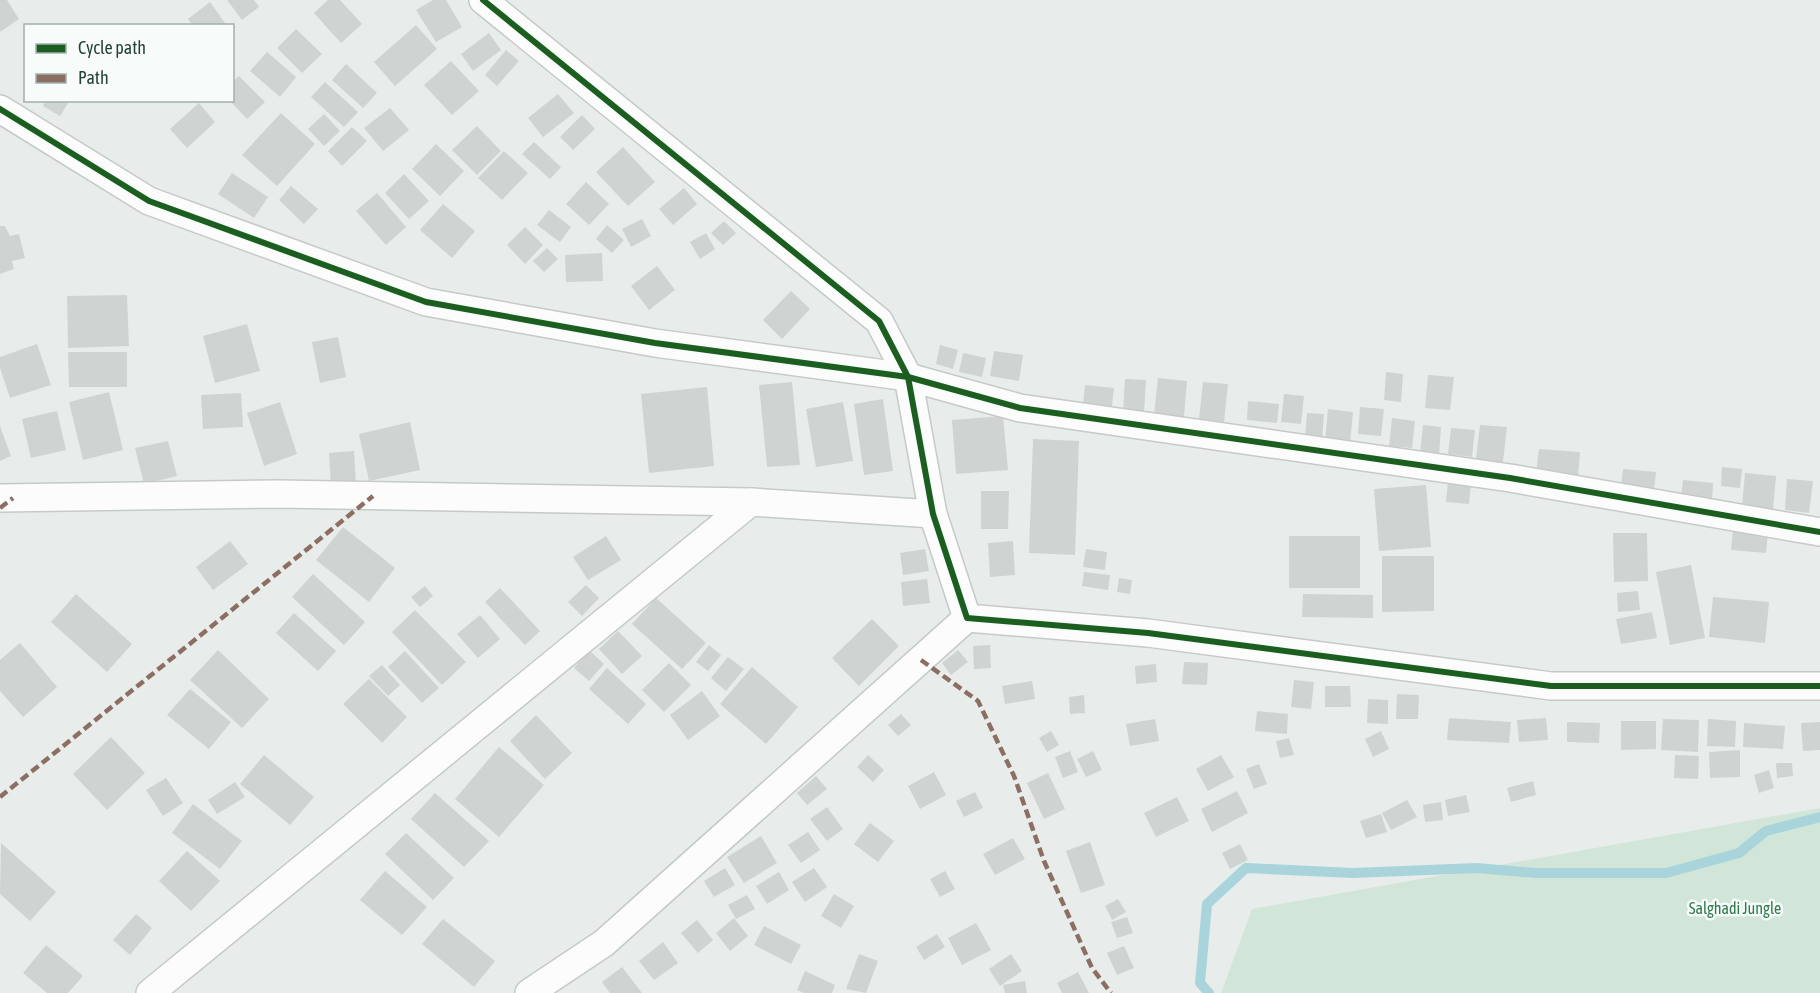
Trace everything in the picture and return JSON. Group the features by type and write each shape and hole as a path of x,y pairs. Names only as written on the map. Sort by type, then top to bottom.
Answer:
{"street":[{"path":"483,0 879,321 908,377 933,514 967,618"},
{"path":"0,109 149,201 426,302 655,343 908,377 1020,408 1510,478 1820,532"},
{"path":"0,498 279,494 751,502 933,514"},
{"path":"150,993 751,502"},
{"path":"529,993 604,943 967,618 1148,633 1551,686 1820,686"}],"green space":[{"name":"Salghadi Jungle","path":"1820,808 1820,993 1221,993 1252,909"}],"building":[{"path":"0,0 7,0 19,19 0,32"},
{"path":"227,0 254,0 259,7 242,20"},
{"path":"328,0 340,0 362,24 341,43 314,13"},
{"path":"433,0 446,0 462,27 436,42 416,10"},
{"path":"210,2 225,23 192,24 188,19"},
{"path":"416,25 437,49 395,86 374,62"},
{"path":"296,29 322,54 302,73 277,48"},
{"path":"489,33 501,50 473,71 461,54"},
{"path":"506,50 519,61 497,86 485,75"},
{"path":"267,52 296,77 280,97 250,71"},
{"path":"451,61 479,91 452,115 424,85"},
{"path":"346,64 377,93 363,108 332,80"},
{"path":"239,76 265,102 247,119 231,102 234,102 234,80"},
{"path":"325,82 358,112 344,127 311,97"},
{"path":"558,94 574,113 543,137 528,118"},
{"path":"45,102 69,102 60,116 43,106"},
{"path":"199,103 215,122 187,148 170,129"},
{"path":"390,108 409,130 383,151 364,128"},
{"path":"281,113 315,144 277,186 242,155"},
{"path":"324,114 340,131 324,146 308,129"},
{"path":"582,115 595,129 573,150 560,137"},
{"path":"477,126 501,151 477,175 452,150"},
{"path":"352,127 367,141 342,166 328,151"},
{"path":"534,142 561,167 550,179 522,154"},
{"path":"436,144 464,171 440,196 412,169"},
{"path":"623,147 655,182 628,206 596,172"},
{"path":"504,151 528,173 502,200 478,178"},
{"path":"232,173 268,197 254,218 218,194"},
{"path":"404,174 429,201 409,219 385,193"},
{"path":"586,182 609,204 589,225 566,204"},
{"path":"291,186 318,209 304,224 279,200"},
{"path":"684,188 697,204 673,225 659,209"},
{"path":"377,193 406,227 386,245 356,211"},
{"path":"443,204 475,231 452,258 420,230"},
{"path":"549,210 571,227 560,242 537,225"},
{"path":"642,219 651,236 631,247 622,229"},
{"path":"724,221 736,233 723,245 711,233"},
{"path":"607,225 624,240 612,253 596,239"},
{"path":"0,226 5,226 10,236 19,234 25,258 12,261 14,269 0,274"},
{"path":"525,227 543,245 525,264 507,245"},
{"path":"706,233 715,249 700,259 690,242"},
{"path":"547,248 558,259 544,272 533,261"},
{"path":"602,253 603,281 566,282 565,255"},
{"path":"657,266 675,290 649,310 631,286"},
{"path":"791,291 810,309 782,339 763,320"},
{"path":"127,295 129,346 68,348 67,296"},
{"path":"247,324 260,371 215,383 203,336"},
{"path":"338,337 346,377 320,383 312,342"},
{"path":"37,344 51,385 10,398 0,368 0,357"},
{"path":"940,345 958,350 953,369 936,364"},
{"path":"994,351 1023,355 1019,381 990,376"},
{"path":"68,352 127,352 127,387 69,387"},
{"path":"963,353 986,358 982,377 959,372"},
{"path":"1386,372 1403,374 1401,402 1384,400"},
{"path":"1428,375 1454,377 1450,410 1425,408"},
{"path":"1158,378 1187,381 1184,417 1154,414"},
{"path":"1125,379 1146,380 1144,413 1123,412"},
{"path":"792,382 800,465 767,467 759,385"},
{"path":"1203,382 1228,384 1224,422 1199,419"},
{"path":"1085,385 1114,388 1112,406 1083,404"},
{"path":"707,387 714,466 649,473 641,394"},
{"path":"109,392 123,450 83,460 69,402"},
{"path":"241,393 243,427 203,429 201,395"},
{"path":"1284,394 1304,396 1301,424 1281,422"},
{"path":"883,399 893,471 864,475 854,404"},
{"path":"1248,401 1279,404 1277,423 1247,420"},
{"path":"280,402 297,454 264,466 247,413"},
{"path":"843,402 853,461 816,467 806,409"},
{"path":"1360,407 1384,409 1381,436 1358,434"},
{"path":"1328,409 1353,412 1350,444 1325,442"},
{"path":"57,411 66,450 31,458 22,419"},
{"path":"1307,413 1324,414 1322,440 1305,439"},
{"path":"1003,416 1008,470 956,474 952,420"},
{"path":"1392,418 1415,421 1412,448 1389,446"},
{"path":"410,422 420,470 369,481 359,434"},
{"path":"1423,425 1441,427 1439,455 1420,454"},
{"path":"1480,425 1507,427 1502,470 1475,467"},
{"path":"0,426 11,456 0,461"},
{"path":"1451,428 1475,430 1472,457 1448,454"},
{"path":"1033,439 1079,441 1075,555 1029,553"},
{"path":"168,441 177,476 144,484 135,448"},
{"path":"1539,449 1580,452 1578,477 1536,473"},
{"path":"354,451 356,485 331,487 329,453"},
{"path":"1722,467 1742,469 1740,488 1721,486"},
{"path":"1623,469 1656,472 1654,490 1621,487"},
{"path":"1745,473 1776,476 1773,510 1742,507"},
{"path":"1787,479 1813,481 1809,513 1785,510"},
{"path":"1683,480 1713,483 1712,501 1681,497"},
{"path":"1448,481 1471,483 1469,504 1446,502"},
{"path":"1426,485 1431,547 1379,551 1374,489"},
{"path":"981,491 1009,491 1008,529 981,529"},
{"path":"343,527 395,568 369,602 316,560"},
{"path":"1733,530 1768,533 1766,553 1731,550"},
{"path":"1613,533 1647,533 1648,581 1614,582"},
{"path":"606,536 621,560 588,580 573,557"},
{"path":"1289,536 1360,536 1360,588 1289,588"},
{"path":"230,541 248,564 213,590 196,567"},
{"path":"1013,541 1015,575 990,577 988,543"},
{"path":"925,549 929,571 903,575 900,553"},
{"path":"1086,549 1107,552 1105,570 1083,567"},
{"path":"1382,556 1434,556 1434,611 1382,612"},
{"path":"1691,565 1705,638 1670,645 1656,572"},
{"path":"1084,572 1110,575 1108,590 1082,586"},
{"path":"313,574 365,622 344,645 292,597"},
{"path":"1119,578 1132,580 1130,594 1117,592"},
{"path":"927,579 930,603 903,606 901,582"},
{"path":"586,585 599,598 582,616 568,602"},
{"path":"425,586 433,596 420,607 411,597"},
{"path":"500,588 540,631 525,645 485,602"},
{"path":"1638,591 1640,610 1618,612 1617,593"},
{"path":"76,594 132,644 107,672 51,622"},
{"path":"1303,594 1373,595 1373,618 1302,617"},
{"path":"1713,597 1769,602 1765,643 1709,637"},
{"path":"656,598 706,643 682,669 632,624"},
{"path":"415,610 466,662 442,685 392,632"},
{"path":"1652,612 1657,638 1621,644 1616,619"},
{"path":"294,613 336,651 318,671 276,633"},
{"path":"480,615 500,639 478,658 457,634"},
{"path":"872,619 899,646 859,686 832,658"},
{"path":"618,631 642,656 622,674 599,649"},
{"path":"20,643 57,687 23,717 0,691 0,660"},
{"path":"709,645 721,655 708,671 696,662"},
{"path":"990,645 991,668 974,669 973,646"},
{"path":"218,650 269,699 242,728 190,680"},
{"path":"589,650 604,664 589,681 574,668"},
{"path":"958,650 968,662 951,675 942,663"},
{"path":"405,651 439,688 422,703 388,667"},
{"path":"728,657 744,669 726,691 711,678"},
{"path":"1184,662 1208,663 1207,685 1182,684"},
{"path":"669,663 691,685 664,712 642,690"},
{"path":"1156,664 1157,682 1136,684 1135,666"},
{"path":"382,665 400,685 388,696 369,676"},
{"path":"752,667 798,707 766,744 720,704"},
{"path":"607,668 646,704 628,724 589,689"},
{"path":"369,679 407,717 382,743 343,704"},
{"path":"1294,680 1314,682 1311,709 1291,707"},
{"path":"1032,681 1035,699 1005,704 1002,686"},
{"path":"1325,686 1350,686 1351,707 1325,707"},
{"path":"190,689 231,722 209,749 167,715"},
{"path":"702,691 720,716 688,740 670,715"},
{"path":"1397,694 1419,695 1418,719 1396,719"},
{"path":"1084,695 1085,713 1070,714 1069,697"},
{"path":"1368,699 1388,700 1388,724 1367,723"},
{"path":"1257,711 1288,714 1287,734 1255,731"},
{"path":"901,714 911,725 898,736 888,725"},
{"path":"536,715 572,753 545,779 510,741"},
{"path":"1449,718 1511,722 1509,743 1447,740"},
{"path":"1546,718 1548,740 1519,742 1517,720"},
{"path":"1155,719 1159,741 1130,746 1126,724"},
{"path":"1663,719 1699,720 1698,752 1661,750"},
{"path":"1708,719 1736,721 1735,747 1707,746"},
{"path":"1621,721 1656,721 1656,749 1621,750"},
{"path":"1567,722 1600,723 1599,743 1567,742"},
{"path":"1820,722 1820,750 1803,751 1801,723"},
{"path":"1744,723 1785,726 1783,749 1743,747"},
{"path":"1051,731 1059,745 1047,752 1039,738"},
{"path":"1381,731 1389,749 1373,757 1365,739"},
{"path":"111,737 145,773 107,810 73,774"},
{"path":"1289,738 1294,755 1280,758 1276,741"},
{"path":"499,747 544,785 499,837 455,799"},
{"path":"1740,750 1740,777 1710,778 1709,752"},
{"path":"1070,751 1078,772 1063,778 1055,757"},
{"path":"1093,751 1102,770 1086,777 1077,759"},
{"path":"264,755 314,797 290,825 240,784"},
{"path":"868,755 884,770 873,782 857,767"},
{"path":"1221,755 1234,777 1208,791 1196,769"},
{"path":"1675,755 1699,756 1698,779 1674,778"},
{"path":"1776,763 1792,763 1793,776 1777,778"},
{"path":"1259,764 1267,784 1254,789 1246,769"},
{"path":"1769,770 1774,788 1759,793 1754,775"},
{"path":"934,772 946,795 920,809 908,786"},
{"path":"1048,773 1065,809 1044,819 1027,783"},
{"path":"816,776 827,789 807,805 797,793"},
{"path":"166,778 183,803 163,816 146,790"},
{"path":"1533,781 1536,795 1511,802 1507,788"},
{"path":"235,782 245,797 217,814 208,800"},
{"path":"1237,791 1248,813 1212,832 1201,809"},
{"path":"975,792 983,808 964,817 956,801"},
{"path":"435,793 489,841 464,867 411,819"},
{"path":"1466,795 1470,812 1448,816 1445,800"},
{"path":"1177,797 1189,821 1156,837 1144,813"},
{"path":"1407,800 1417,817 1391,830 1382,813"},
{"path":"1441,802 1443,820 1425,822 1423,805"},
{"path":"193,804 242,841 220,869 172,833"},
{"path":"827,807 843,829 827,841 810,819"},
{"path":"1381,814 1387,832 1366,838 1360,821"},
{"path":"870,823 894,841 878,862 854,844"},
{"path":"808,832 820,850 801,863 788,845"},
{"path":"406,833 454,878 433,900 385,854"},
{"path":"761,836 777,863 744,883 727,857"},
{"path":"1013,838 1025,859 995,875 983,854"},
{"path":"1090,842 1105,885 1081,893 1066,851"},
{"path":"1,843 56,892 30,921 0,894"},
{"path":"1240,844 1248,860 1230,869 1222,853"},
{"path":"187,851 220,881 191,911 159,881"},
{"path":"725,868 735,885 714,897 704,881"},
{"path":"814,868 827,887 805,902 792,882"},
{"path":"385,871 427,907 402,935 360,900"},
{"path":"945,871 955,889 940,897 930,879"},
{"path":"779,872 789,890 767,904 756,886"},
{"path":"834,894 854,906 841,928 821,916"},
{"path":"747,895 755,909 736,919 728,905"},
{"path":"1118,899 1126,912 1112,920 1105,906"},
{"path":"136,914 152,928 130,955 113,940"},
{"path":"1127,917 1133,933 1117,938 1111,922"},
{"path":"734,918 748,936 730,951 716,933"},
{"path":"443,919 495,961 474,987 422,944"},
{"path":"697,920 713,940 698,953 681,933"},
{"path":"976,923 991,950 962,965 948,938"},
{"path":"764,926 801,945 791,964 754,945"},
{"path":"937,934 945,947 924,960 916,947"},
{"path":"663,942 678,963 654,980 639,961"},
{"path":"46,945 83,976 68,993 47,993 23,973"},
{"path":"1124,946 1134,968 1117,975 1107,953"},
{"path":"859,954 878,961 866,993 846,989"},
{"path":"1011,954 1022,971 1000,986 989,969"},
{"path":"622,967 642,993 610,993 602,982"},
{"path":"805,971 835,985 832,993 804,993 797,990"},
{"path":"1078,972 1089,993 1062,993 1057,983"},
{"path":"1025,981 1027,993 1005,993 1003,985"}],"waterway":[{"path":"1209,993 1200,983 1207,904 1246,868 1353,873 1477,868 1536,873 1666,873 1739,853 1766,831 1820,817"}],"marked path":[{"path":"0,797 373,496"},
{"path":"0,508 13,498"},
{"path":"921,660 978,701 1014,776 1044,861 1092,968 1111,993"}],"cycle path":[{"path":"483,0 879,321 908,377 933,514 967,618 1148,633 1551,686 1820,686"},
{"path":"0,109 149,201 426,302 655,343 908,377 1020,408 1510,478 1820,532"}]}
